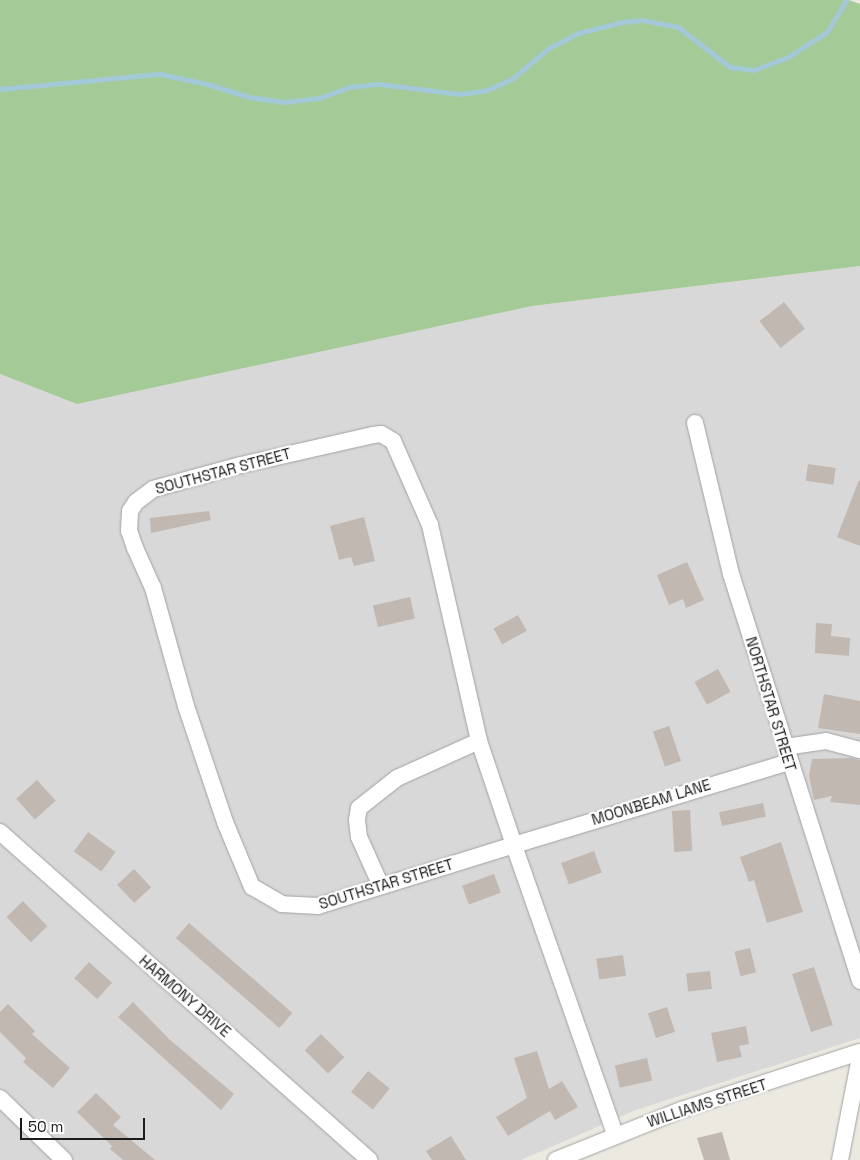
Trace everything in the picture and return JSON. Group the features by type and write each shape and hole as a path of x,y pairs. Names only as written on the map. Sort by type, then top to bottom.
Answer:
{"street":[{"name":"NORTHSTAR STREET","path":"695,424 731,574 860,981"},
{"name":"SOUTHSTAR STREET","path":"514,844 309,907 282,904 264,897 247,881 186,706 153,588 129,531 130,512 136,502 153,489 241,465 365,437 388,437 415,485 430,525 442,566 479,741 615,1134"},
{"path":"380,886 359,837 356,820 359,808 398,778 479,741"},
{"name":"MOONBEAM LANE","path":"514,844 826,741 860,750"},
{"name":"HARMONY DRIVE","path":"0,832 370,1160"},
{"name":"WILLIAMS STREET","path":"556,1160 615,1134 860,1052"},
{"path":"840,1160 860,1057"},
{"path":"0,1098 64,1160"}],"shaded area":[{"path":"860,266 860,1038 636,1110 521,1160 0,1160 0,374 77,404 532,306"}],"green space":[{"path":"0,0 849,0 860,4 860,266 532,306 77,404 0,374"}],"building":[{"path":"784,302 805,329 781,348 760,321"},
{"path":"808,464 836,468 833,485 806,481"},
{"path":"860,481 860,546 837,537"},
{"path":"209,511 211,520 151,533 150,518"},
{"path":"364,517 375,561 354,566 351,557 339,560 330,526"},
{"path":"687,562 704,600 686,608 683,599 669,605 657,575"},
{"path":"410,597 415,618 378,627 373,606"},
{"path":"518,615 527,631 502,644 494,629"},
{"path":"816,623 832,624 831,636 850,638 849,656 815,653"},
{"path":"718,669 731,692 707,705 694,682"},
{"path":"824,694 860,701 860,734 818,728"},
{"path":"669,726 681,761 665,767 653,732"},
{"path":"851,758 860,760 860,805 830,802 832,796 814,800 809,776 812,759"},
{"path":"37,780 56,801 35,820 16,799"},
{"path":"763,803 766,817 722,826 719,812"},
{"path":"690,810 692,851 674,852 672,811"},
{"path":"88,832 116,852 101,871 74,851"},
{"path":"781,842 803,912 767,923 754,880 749,882 740,857"},
{"path":"594,851 602,873 569,885 561,863"},
{"path":"134,869 151,887 134,903 117,885"},
{"path":"494,874 501,893 469,904 462,886"},
{"path":"23,901 47,926 31,942 6,917"},
{"path":"189,923 292,1013 279,1028 176,938"},
{"path":"750,948 756,972 741,976 734,952"},
{"path":"623,955 626,976 599,980 596,959"},
{"path":"89,962 112,983 97,999 74,978"},
{"path":"814,967 833,1025 811,1032 792,974"},
{"path":"710,971 712,989 688,991 686,974"},
{"path":"133,1002 169,1039 234,1094 221,1110 118,1017"},
{"path":"8,1004 35,1031 32,1034 70,1068 53,1088 23,1062 26,1058 0,1032 0,1012"},
{"path":"667,1007 675,1032 656,1038 648,1013"},
{"path":"746,1026 749,1044 739,1046 742,1057 717,1062 711,1033"},
{"path":"321,1034 344,1057 328,1074 305,1050"},
{"path":"537,1051 549,1089 562,1081 578,1107 555,1120 550,1111 508,1136 496,1117 527,1098 514,1058"},
{"path":"647,1058 652,1080 620,1088 615,1065"},
{"path":"368,1071 390,1089 373,1110 351,1092"},
{"path":"96,1093 121,1117 113,1125 155,1160 123,1160 110,1149 112,1146 77,1112"},
{"path":"722,1132 730,1160 704,1160 697,1138"},
{"path":"451,1136 466,1160 432,1160 426,1151"}],"waterway":[{"path":"0,89 160,74 207,84 249,97 285,102 319,98 349,87 379,84 460,94 487,90 512,79 549,48 579,33 622,22 642,20 678,27 730,67 754,70 788,57 827,32 846,0"}]}
